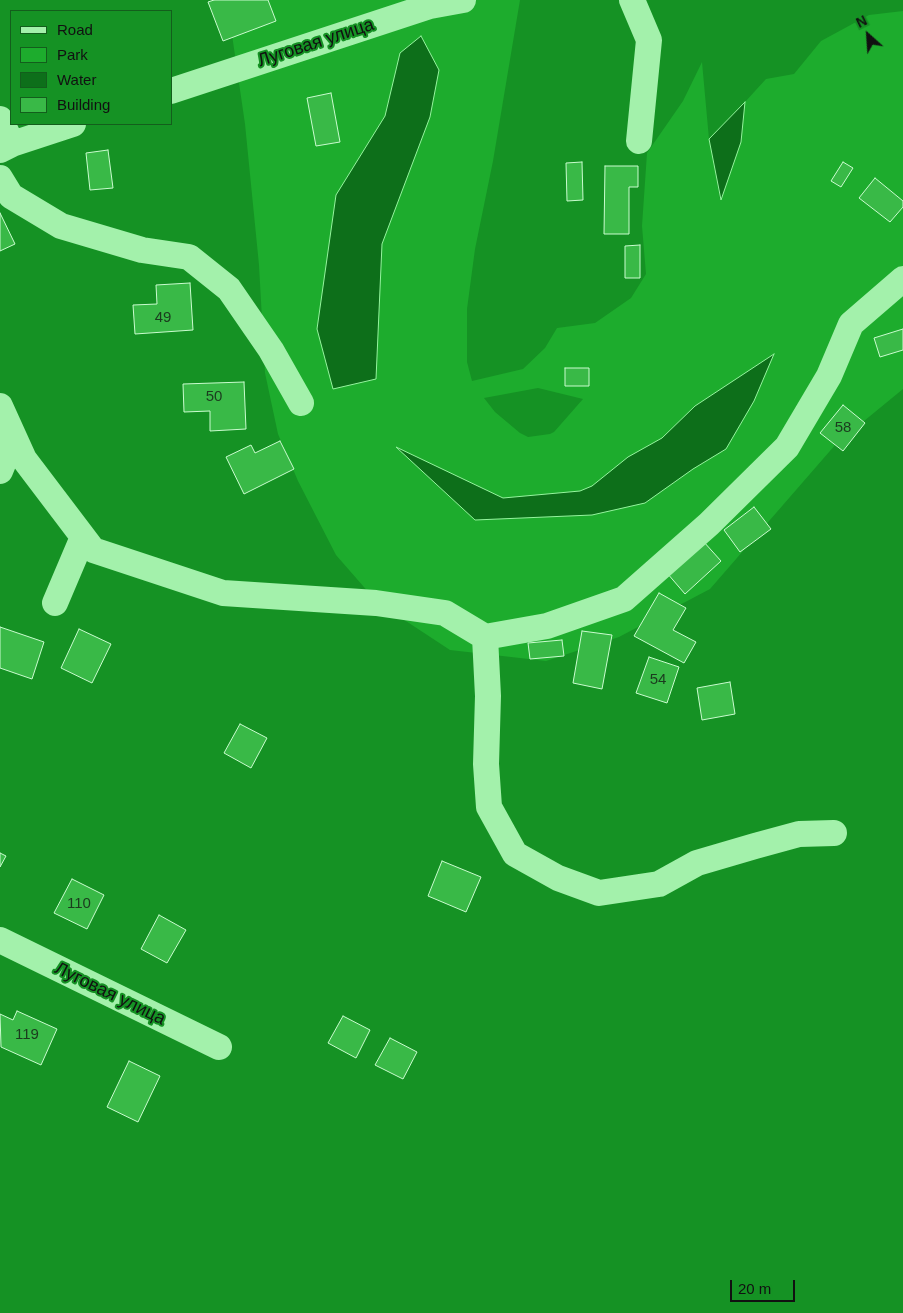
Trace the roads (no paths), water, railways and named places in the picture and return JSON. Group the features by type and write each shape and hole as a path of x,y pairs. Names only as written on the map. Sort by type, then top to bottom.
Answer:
{"street":[{"name":"Луговая улица","path":"172,91 430,6 463,0"},
{"path":"632,0 649,40 639,141"},
{"path":"0,119 6,147 70,125"},
{"path":"0,178 11,196 62,226 142,250 189,257 229,290 271,350 302,403"},
{"path":"0,406 24,459 94,550 223,593 376,603 446,613 485,637 547,626 624,599 709,524 787,446 829,376 851,324 903,279"},
{"path":"0,470 14,437"},
{"path":"55,603 84,537"},
{"path":"485,637 488,696 486,764 489,807 516,854 558,878 599,893 659,884 697,863 799,834 834,833"},
{"name":"Луговая улица","path":"0,940 220,1047"}],"water":[{"path":"421,36 439,70 430,117 382,244 376,379 333,389 317,329 336,195 385,116 400,53"},
{"path":"745,102 741,142 721,200 709,139"},
{"path":"774,354 754,401 726,449 693,469 645,503 592,515 475,520 396,447 503,498 580,491 592,486 628,457 662,438 695,406"}]}
